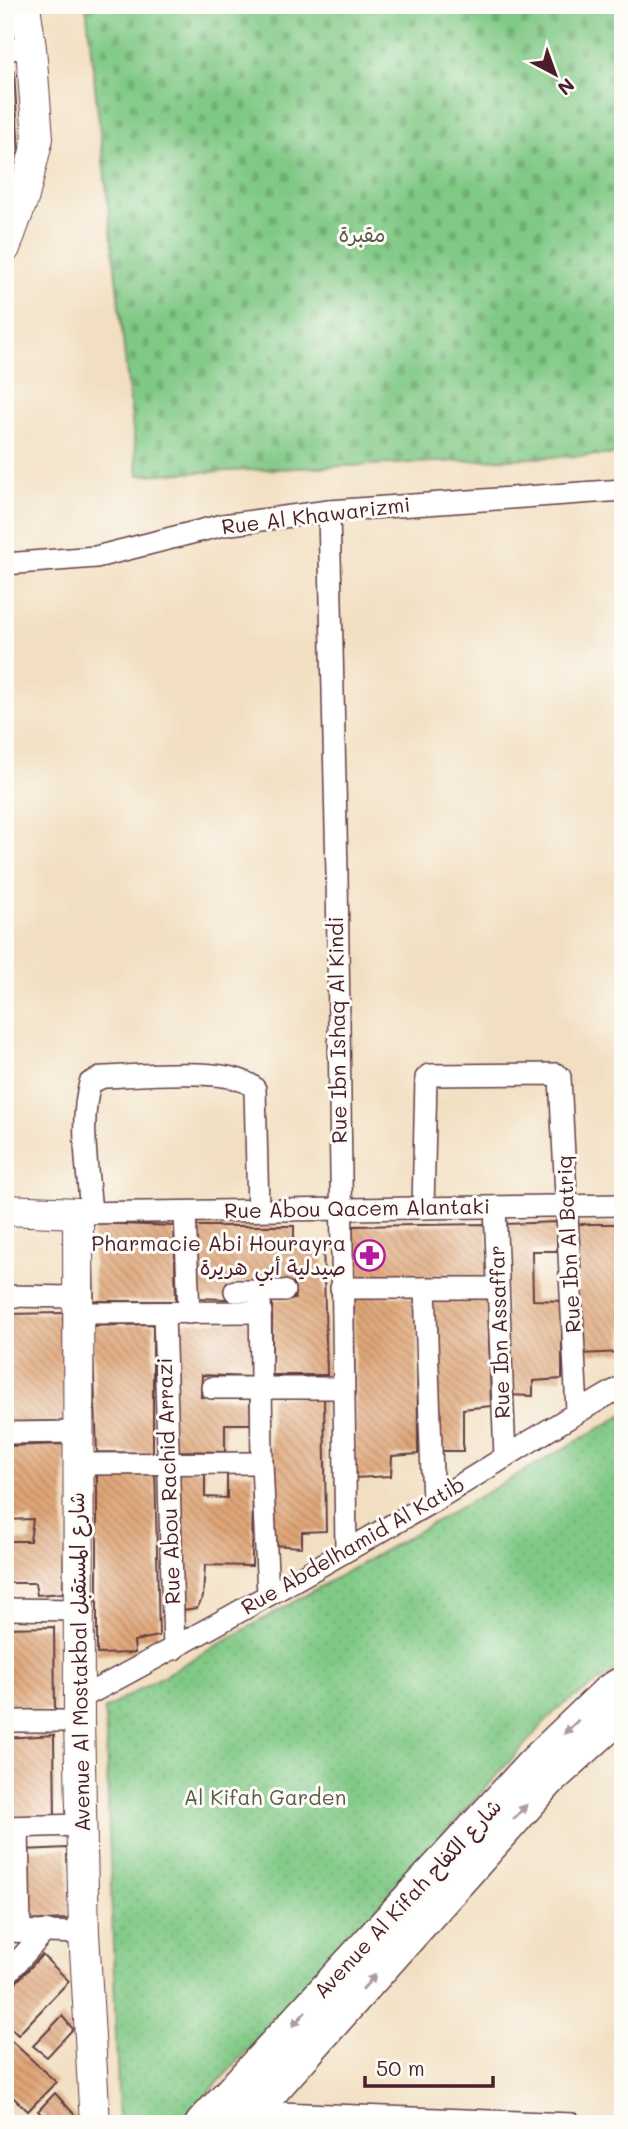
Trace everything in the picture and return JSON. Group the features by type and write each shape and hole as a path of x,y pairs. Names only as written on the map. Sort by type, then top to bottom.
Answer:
{"main road":[{"name":"Avenue Al Kifah شارع الكفاح","path":"202,2124 533,1764 609,1691 623,1683"},
{"name":"Avenue Al Kifah شارع الكفاح","path":"247,2118 549,1780 623,1713"}],"street":[{"path":"5,248 15,197 38,138 18,49 25,5"},
{"name":"Rue Al Khawarizmi","path":"8,561 96,557 223,525 329,510 623,490"},
{"name":"Rue Ibn Ishaq Al Kindi","path":"329,510 346,1550"},
{"path":"85,1213 85,1100 90,1083 103,1077 219,1074 239,1078 255,1089 258,1210"},
{"name":"Rue Ibn Al Batriq","path":"423,1208 426,1078 429,1075 556,1074 559,1077 577,1411"},
{"name":"Rue Abou Qacem Alantaki","path":"5,1210 85,1213 567,1208 623,1205"},
{"name":"Rue Ibn Assaffar","path":"495,1207 505,1457"},
{"path":"185,1212 189,1313"},
{"name":"Avenue Al Mostakbal شارع المستقبل","path":"85,1213 78,1305 79,1710 84,1933 96,2124"},
{"path":"341,1288 497,1289"},
{"path":"425,1288 433,1501"},
{"path":"235,1291 260,1302"},
{"path":"5,1296 164,1313 189,1313 260,1302 284,1291"},
{"path":"260,1302 262,1462 268,1595"},
{"name":"Rue Abou Rachid Arrazi","path":"164,1313 174,1648"},
{"name":"Rue Abdelhamid Al Katib","path":"79,1710 174,1648 433,1501 577,1411 623,1386"},
{"path":"212,1388 342,1388"},
{"path":"5,1433 78,1432"},
{"path":"78,1464 262,1462"},
{"path":"5,1609 79,1610"},
{"path":"5,1721 79,1710"},
{"path":"82,1825 12,1827 13,1931 84,1933"},
{"path":"5,1976 45,1931"},
{"path":"247,2118 572,2124"}],"green space":[{"name":"مقبرة","path":"86,5 623,5 623,454 138,475"},
{"name":"Al Kifah Garden","path":"623,1415 623,1666 558,1708 180,2124 119,2124 105,1709"}],"building":[{"path":"5,71 14,71 19,154 5,153"},
{"path":"558,1222 557,1251 532,1251 533,1300 562,1301 562,1379 533,1381 533,1396 506,1395 505,1224"},
{"path":"92,1223 174,1226 176,1301 94,1301"},
{"path":"487,1224 488,1283 353,1282 353,1226"},
{"path":"575,1224 623,1224 623,1352 580,1354"},
{"path":"194,1226 294,1226 294,1244 323,1243 327,1375 272,1375 272,1299 295,1299 294,1283 227,1282 227,1299 194,1298"},
{"path":"354,1294 417,1297 418,1454 392,1456 391,1476 355,1478"},
{"path":"433,1298 488,1298 491,1406 463,1409 463,1451 437,1451"},
{"path":"63,1313 66,1421 5,1422 5,1314"},
{"path":"252,1321 252,1377 202,1375 201,1397 250,1398 251,1424 225,1424 225,1452 172,1451 173,1323"},
{"path":"153,1324 153,1453 97,1452 92,1326"},
{"path":"324,1396 326,1531 302,1532 302,1547 271,1545 270,1397"},
{"path":"65,1444 63,1593 37,1595 35,1583 5,1583 5,1541 30,1541 33,1519 5,1520 5,1446"},
{"path":"97,1468 155,1469 159,1636 134,1641 135,1653 97,1654"},
{"path":"173,1469 205,1470 205,1497 227,1498 227,1473 253,1473 252,1566 205,1565 203,1597 197,1608 182,1610"},
{"path":"54,1627 55,1710 5,1711 5,1628"},
{"path":"54,1735 55,1820 5,1820 5,1738"},
{"path":"5,1840 12,1840 13,1920 5,1921"},
{"path":"67,1848 70,1919 24,1921 24,1850"},
{"path":"42,1955 69,1981 18,2035 5,2023 5,1994"},
{"path":"62,2016 73,2029 47,2057 33,2046"},
{"path":"5,2035 56,2082 28,2111 5,2090"},
{"path":"55,2093 83,2124 50,2124 38,2111"}],"place":[{"name":"Pharmacie Abi Hourayra صيدلية أبي هريرة","path":"369,1256"}]}
